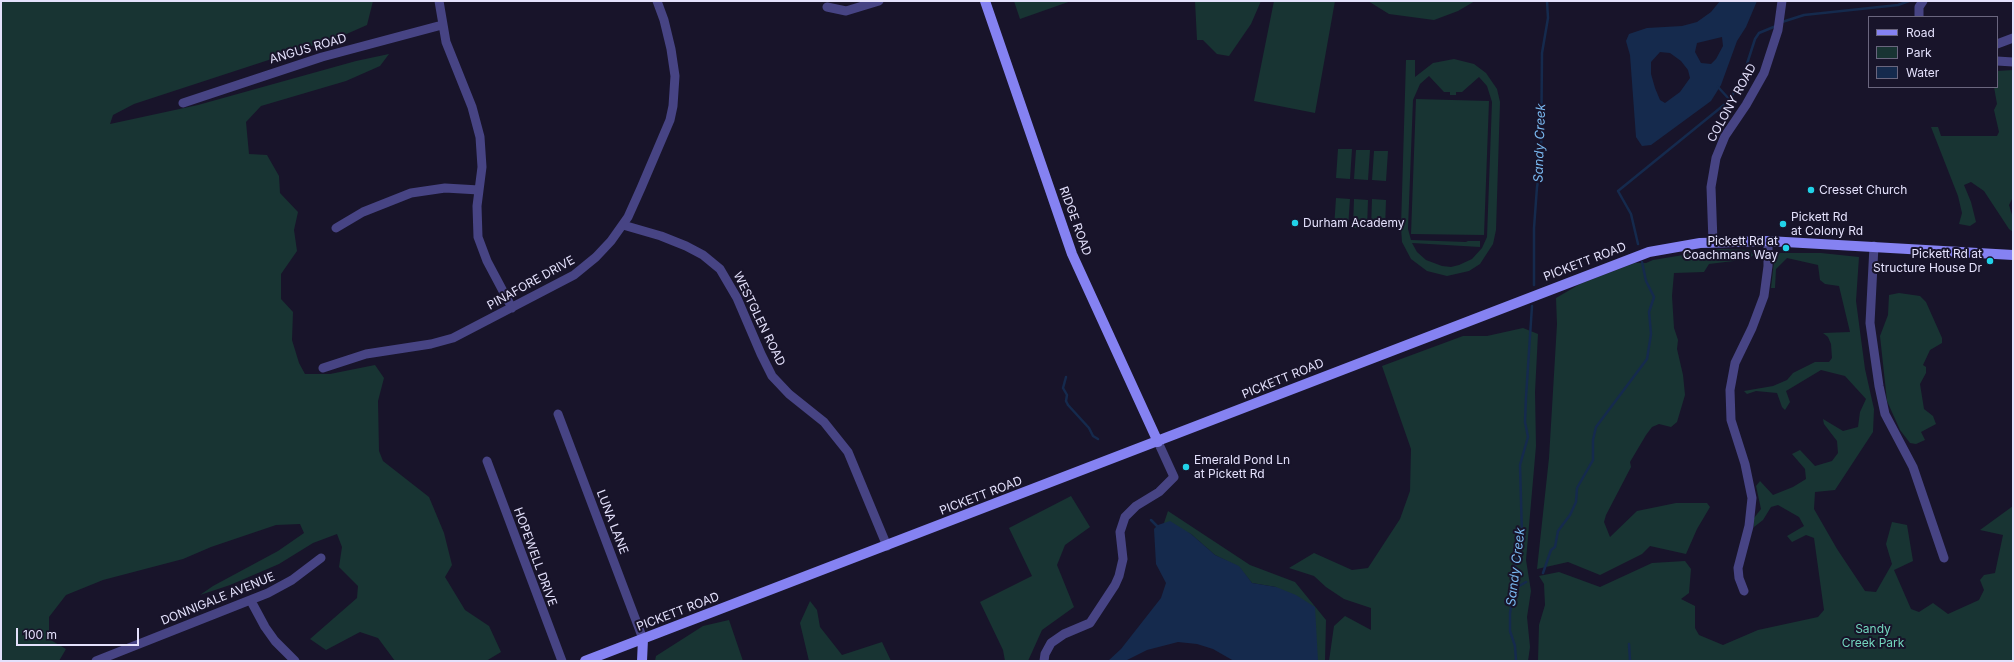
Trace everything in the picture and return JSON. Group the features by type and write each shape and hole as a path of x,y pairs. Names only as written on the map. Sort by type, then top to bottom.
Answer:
{"street":[{"path":"439,1 446,42 477,122 482,156 477,218 478,237 487,261 512,308"},
{"name":"PINAFORE DRIVE","path":"323,368 366,354 441,342 467,332 555,286 584,268 611,241 623,224 641,188 670,120 675,93 675,76 671,49 657,1"},
{"path":"827,7 846,11 879,1"},
{"name":"RIDGE ROAD","path":"985,1 1072,254 1158,442"},
{"name":"COLONY ROAD","path":"1713,242 1710,187 1716,158 1725,136 1746,105 1764,72 1778,30 1782,1"},
{"path":"1919,16 1919,7 1923,1"},
{"name":"ANGUS ROAD","path":"183,103 307,62 442,25"},
{"path":"1998,44 2013,38"},
{"path":"1998,61 2013,62"},
{"path":"336,228 363,212 411,193 445,188 479,190"},
{"name":"WESTGLEN ROAD","path":"623,224 686,246 703,255 720,269 737,298 772,376 789,394 832,430 848,452 863,484 886,546"},
{"path":"1744,591 1738,578 1738,568 1749,526 1752,498 1745,464 1731,420 1730,390 1735,363 1752,328 1764,296 1768,266 1768,241"},
{"name":"PICKETT ROAD","path":"585,661 1158,442 1636,256 1685,244 1768,241 2013,255"},
{"path":"1874,246 1870,322 1884,407 1891,428 1913,467 1944,558"},
{"name":"LUNA LANE","path":"558,414 643,639"},
{"path":"1044,661 1046,650 1051,643 1064,634 1090,623 1115,585 1123,559 1120,532 1125,517 1136,506 1160,492 1174,477 1158,442"},
{"name":"HOPEWELL DRIVE","path":"487,460 562,661"},
{"name":"DONNIGALE AVENUE","path":"96,661 251,601 282,586 321,558"},
{"path":"251,601 264,627 274,641 295,661"},
{"path":"642,661 643,639"}],"green space":[{"path":"1,1 373,1 367,25 342,36 134,104 113,115 110,124 198,105 356,61 389,54 380,66 346,81 261,106 246,122 249,154 267,155 279,176 280,193 298,212 294,230 297,251 281,274 281,299 293,312 292,340 299,363 305,374 330,374 375,365 384,378 378,401 379,451 383,461 429,497 444,533 452,565 445,577 465,610 489,626 501,652 486,661 395,661 378,638 360,632 326,650 310,639 357,598 358,586 339,567 342,547 337,534 313,543 279,564 230,585 200,595 213,586 278,551 304,533 300,524 276,525 211,547 183,559 103,580 66,595 49,617 49,639 66,649 59,661 1,661"},
{"path":"1014,1 1071,1 1020,19"},
{"path":"1195,1 1261,1 1251,24 1229,56 1217,54 1203,40 1197,40"},
{"path":"1274,1 1335,1 1315,113 1254,101"},
{"path":"1368,1 1475,1 1458,11 1434,20 1389,14"},
{"path":"1454,59 1474,64 1486,73 1497,89 1500,102 1496,230 1493,244 1480,264 1469,271 1447,276 1427,271 1411,259 1402,242 1401,227 1406,60 1415,60 1415,77 1433,63","holes":["1429,76 1444,92 1450,92 1450,95 1456,95 1456,92 1462,92 1479,77 1487,86 1492,102 1487,237 1482,248 1472,259 1451,267 1442,266 1426,260 1417,252 1412,243 1480,247 1480,241 1466,242 1411,240 1408,229 1413,100 1420,84"]},
{"path":"2013,70 2013,197 2009,205 2013,218 2013,232 2009,229 1984,191 1971,182 1964,185 1971,202 1976,222 1970,226 1959,224 1962,213 1958,196 1931,127 1938,127 1941,136 1997,136 1999,132 1994,110 1997,104 1994,88 1998,88 1998,71"},
{"path":"1416,99 1489,101 1484,235 1411,234"},
{"path":"1338,149 1352,149 1350,179 1336,178"},
{"path":"1356,150 1370,150 1368,180 1354,179"},
{"path":"1374,151 1388,151 1386,181 1372,180"},
{"path":"1336,198 1350,199 1348,228 1334,228"},
{"path":"1354,199 1368,200 1367,229 1353,228"},
{"path":"1372,199 1386,200 1385,229 1371,229"},
{"path":"1720,249 1750,250 1753,255 1750,259 1709,264 1704,272 1674,273 1672,296 1674,328 1678,340 1677,349 1683,375 1685,395 1677,422 1671,427 1659,424 1652,427 1646,435 1630,462 1631,467 1606,515 1604,522 1610,537 1637,511 1676,503 1707,503 1710,507 1697,529 1686,554 1650,546 1642,554 1600,575 1568,562 1537,569 1549,458 1557,324 1556,298 1580,284 1635,263 1646,263 1653,260"},
{"name":"Sandy Creek Park","path":"1775,253 1821,253 1859,257 1856,301 1865,369 1874,409 1873,432 1835,490 1815,492 1814,509 1837,549 1865,591 1876,592 1892,564 1886,544 1892,522 1907,525 1913,561 1894,570 1911,609 1919,612 1933,603 1948,614 1979,600 1984,590 1980,580 1984,575 1995,573 2003,535 1980,530 2013,506 2013,661 1538,661 1539,625 1545,605 1544,584 1539,576 1559,572 1600,587 1652,563 1685,561 1691,569 1689,593 1681,599 1695,606 1695,628 1699,635 1723,645 1758,630 1818,617 1824,610 1814,538 1806,535 1792,542 1787,536 1804,526 1799,517 1778,505 1771,507 1763,520 1754,527 1754,518 1761,509 1756,486 1760,481 1773,495 1793,487 1806,479 1805,469 1792,454 1800,450 1815,466 1832,461 1838,453 1837,441 1824,424 1823,419 1843,431 1858,427 1860,412 1866,399 1845,376 1821,370 1786,391 1790,402 1785,410 1782,407 1777,393 1756,391 1747,394 1744,391 1773,386 1787,380 1793,373 1815,362 1829,362 1832,358 1831,344 1828,337 1823,333 1850,332 1839,286 1825,284 1820,280 1818,265 1787,258 1776,269 1775,288 1771,288"},
{"path":"1899,293 1920,296 1926,302 1942,338 1942,343 1930,350 1923,365 1926,367 1926,373 1920,384 1924,409 1933,416 1936,424 1921,432 1925,440 1916,444 1910,443 1900,430 1887,401 1880,336 1888,315 1889,295"},
{"path":"1523,328 1538,334 1535,392 1536,446 1526,560 1531,591 1527,617 1530,647 1528,661 1329,661 1334,626 1345,616 1371,630 1371,608 1344,599 1326,587 1314,576 1289,568 1314,553 1352,570 1368,568 1400,519 1410,491 1411,449 1382,366 1463,336 1487,336"},
{"path":"1071,496 1090,527 1065,545 1057,565 1074,607 1042,630 1028,661 1005,661 1003,650 980,602 1032,576 1009,528"},
{"path":"1168,511 1250,565 1295,582 1326,620 1325,661 1318,661 1276,587 1252,583 1239,567 1215,555 1191,534 1164,523"},
{"path":"810,601 817,610 820,627 842,655 882,642 891,661 809,661 800,623"},
{"path":"729,620 743,661 655,661 656,656 703,626"}],"water":[{"path":"1720,1 1757,1 1746,27 1737,41 1721,85 1711,101 1651,145 1642,146 1636,137 1630,55 1626,41 1629,34 1647,28 1682,26 1697,22 1711,12","holes":["1722,37 1723,46 1716,59 1711,64 1701,63 1695,52 1697,43","1660,52 1670,53 1681,61 1688,70 1690,78 1680,92 1665,103 1660,100 1651,74 1651,62"]},
{"path":"1170,521 1191,534 1215,555 1239,566 1252,583 1276,587 1296,595 1315,607 1318,661 1234,661 1213,649 1197,644 1178,642 1147,650 1125,661 1108,661 1121,649 1161,598 1166,583 1156,564 1154,529 1158,525"}],"waterway":[{"name":"Sandy Creek","path":"1534,285 1534,228 1537,187 1541,164 1542,53 1548,18 1547,1"},
{"path":"1782,22 1804,15 1898,5 1909,1"},
{"path":"1638,244 1631,214 1618,191 1730,100 1745,70 1755,39 1759,33 1776,26"},
{"path":"1718,87 1730,100"},
{"path":"1543,573 1551,550 1555,547 1558,531 1570,515 1576,502 1577,488 1593,460 1593,440 1596,427 1647,359 1651,334 1649,312 1654,297 1646,281 1642,262"},
{"name":"Sandy Creek","path":"1516,661 1515,646 1510,631 1510,613 1514,589 1512,580 1522,535 1520,465 1528,437 1525,422 1532,306"},
{"path":"1066,377 1063,388 1067,395 1066,401 1068,405 1089,428 1093,436 1098,439"},
{"path":"1151,520 1157,526"},
{"path":"1514,589 1526,582"},
{"path":"1629,644 1630,661"}],"place":[{"name":"Cresset Church","path":"1811,190"},
{"name":"Durham Academy","path":"1295,223"},
{"name":"Pickett Rd at Colony Rd","path":"1783,224"},
{"name":"Pickett Rd at Coachmans Way","path":"1786,248"},
{"name":"Pickett Rd at Structure House Dr","path":"1990,261"},
{"name":"Emerald Pond Ln at Pickett Rd","path":"1186,467"}]}
